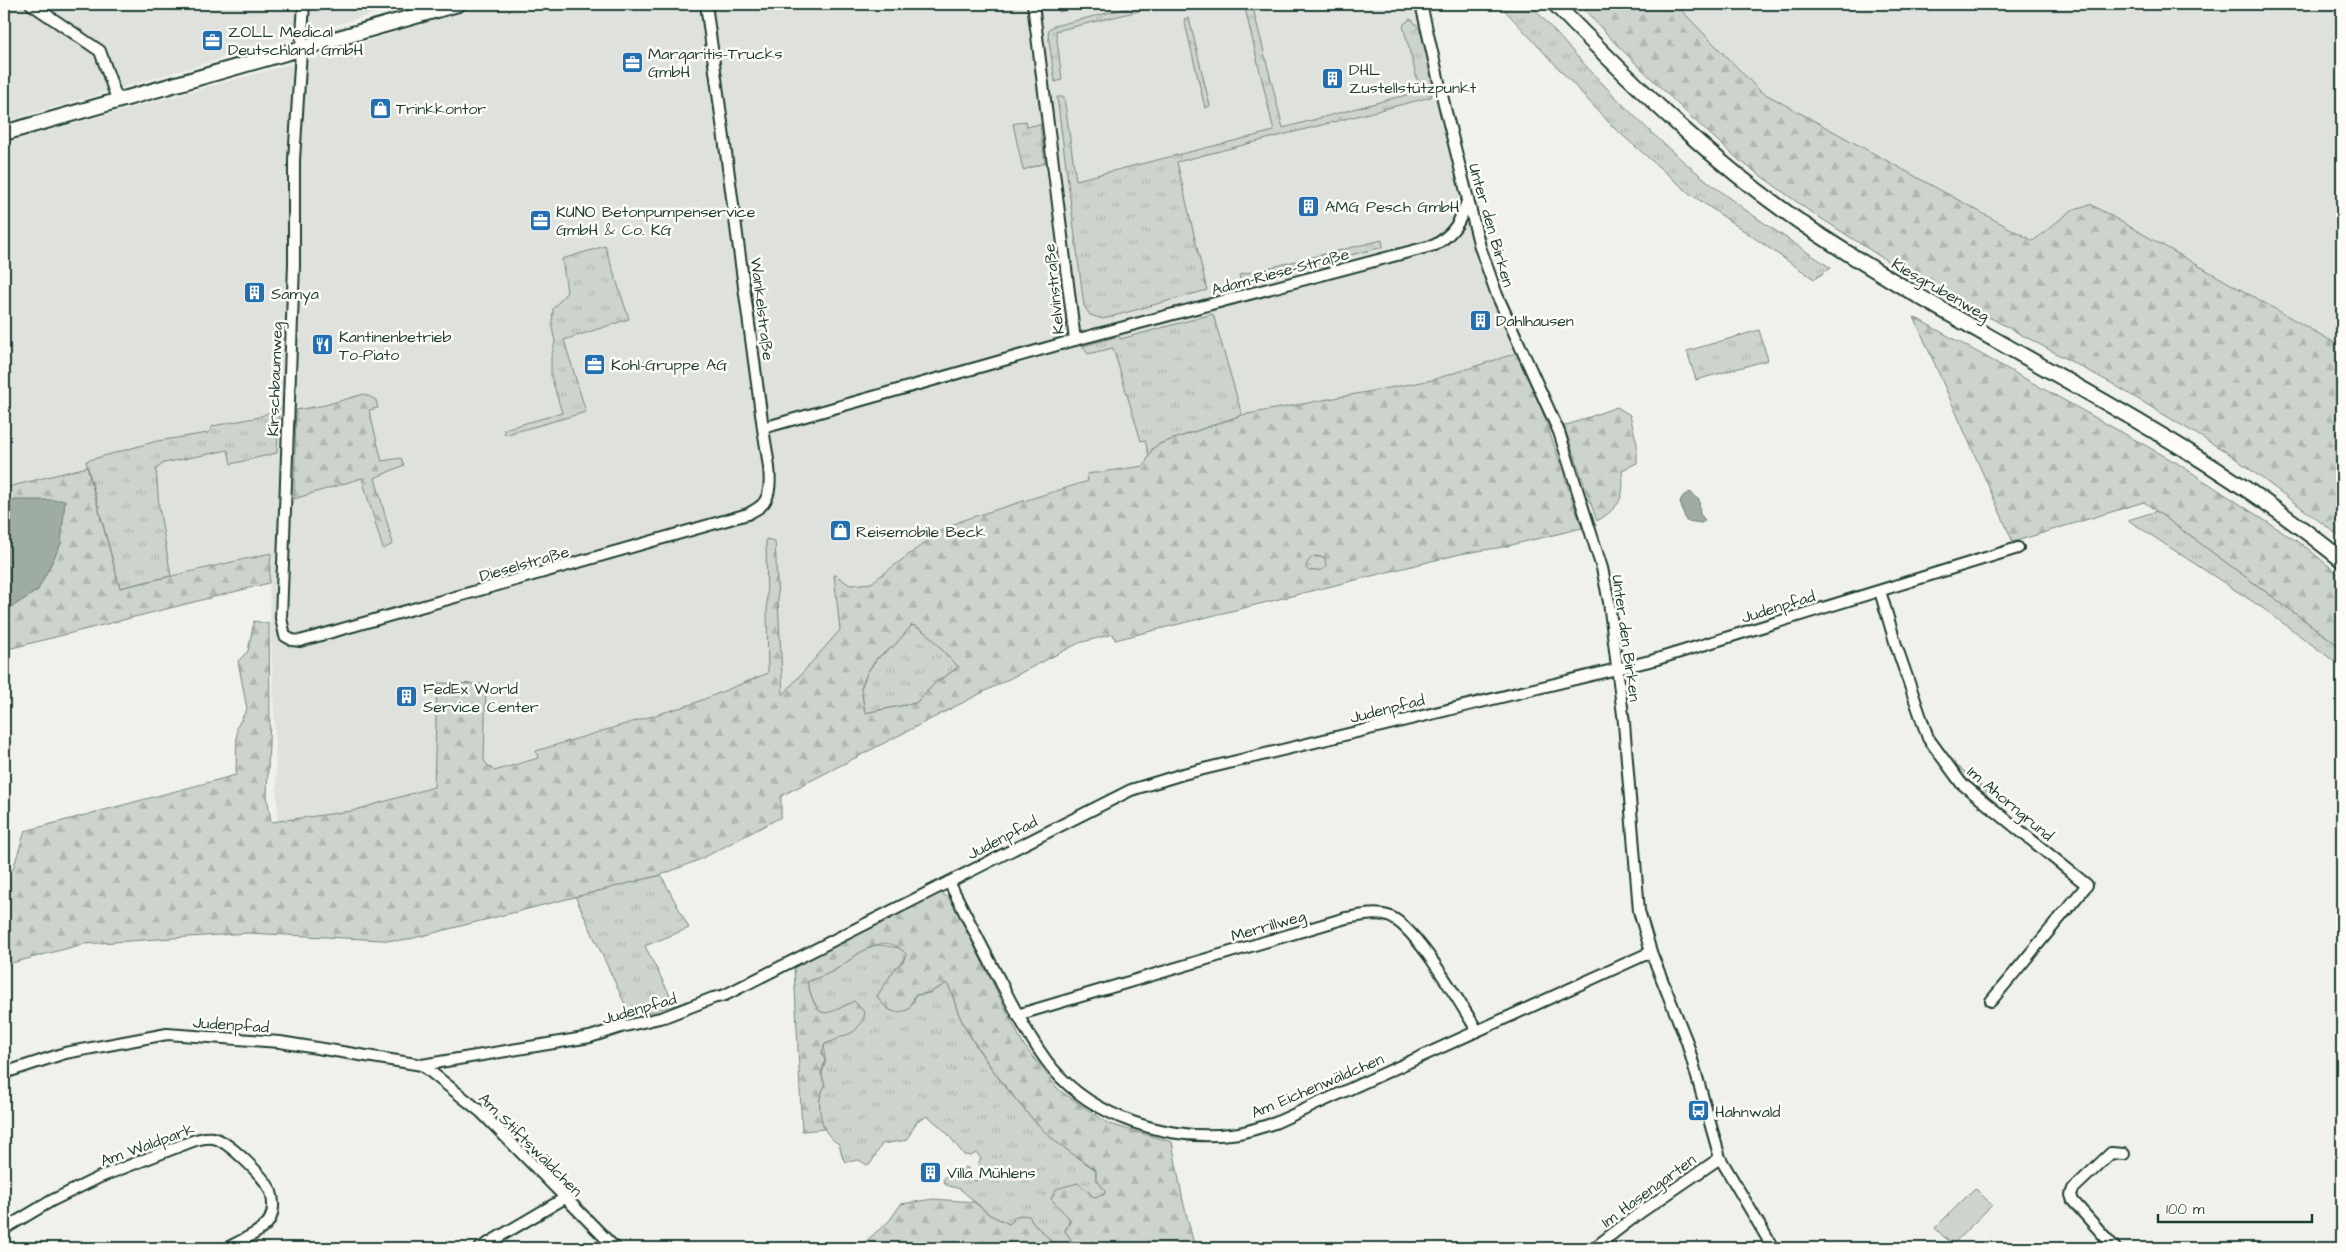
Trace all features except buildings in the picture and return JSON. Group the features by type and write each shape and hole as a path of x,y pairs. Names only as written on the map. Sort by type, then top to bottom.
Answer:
{"main road":[{"path":"4,133 302,46 363,32 458,4"},
{"name":"Kiesgrubenweg","path":"1555,4 1647,97 1732,171 1816,233 1915,295 2186,449 2317,539 2342,560"}],"street":[{"path":"31,4 100,51 117,99"},
{"name":"Kirschbaumweg","path":"284,636 281,618 294,266 294,160 304,4"},
{"name":"Wankelstraße","path":"706,4 763,428 770,486 767,499"},
{"name":"Kelvinstraße","path":"763,428 1075,340 1033,4"},
{"name":"Unter den Birken","path":"1421,4 1480,247 1497,295 1559,432 1602,568 1609,602 1628,768 1639,911 1651,952 1687,1042 1720,1158 1773,1248"},
{"name":"Adam-Riese-Straße","path":"1075,340 1435,245 1450,236 1460,220 1468,199"},
{"name":"Dieselstraße","path":"284,636 292,640 312,639 748,514 759,508 767,499"},
{"name":"Judenpfad","path":"4,1073 65,1053 167,1034 280,1042 422,1065 590,1038 685,1010 713,998 725,996 1131,790 1189,772 1654,660 2018,548"},
{"name":"Im Ahorngrund","path":"1880,590 1917,710 1928,738 1961,783 2087,885 1991,1001"},
{"name":"Am Eichenwäldchen","path":"949,882 1017,1015 1053,1069 1072,1088 1099,1106 1131,1122 1187,1134 1210,1136 1232,1134 1275,1123 1651,952"},
{"name":"Merrillweg","path":"1017,1015 1337,920 1369,914 1388,915 1409,931 1477,1030"},
{"name":"Am Stiftswäldchen","path":"422,1065 481,1112 616,1248"},
{"name":"Am Waldpark","path":"4,1229 51,1201 100,1177 190,1142 202,1138 214,1138 226,1144 261,1178 270,1190 274,1203 269,1221 263,1227 227,1248"},
{"path":"2115,1248 2073,1201 2071,1195 2073,1189 2110,1153 2124,1154"},
{"name":"Im Hasengarten","path":"1594,1248 1641,1212 1720,1158"},
{"path":"480,1248 565,1198"}],"shaded area":[{"path":"4,4 408,4 4,122"},
{"path":"495,4 1416,4 1434,83 1517,353 1432,380 1242,415 1213,314 1120,340 1149,456 1144,466 1088,474 1088,481 966,519 943,529 871,583 850,585 840,630 783,696 781,665 768,673 692,704 536,751 538,758 494,771 484,761 486,684 437,684 434,787 352,811 278,822 269,583 271,553 120,588 87,467 4,488 4,143 319,56 435,20"},
{"path":"1648,4 2342,4 2342,420 1870,186"},
{"path":"1690,492 1699,499 1700,514 1705,520 1702,523 1686,521 1680,502 1683,496"},
{"path":"17,500 65,500 61,544 38,590 4,612 4,502"}],"green space":[{"path":"1044,4 1092,4 1059,12 1059,9 1050,10"},
{"path":"1144,4 1168,4 1056,31 1062,80 1055,82 1048,34 1049,29 1054,26"},
{"path":"1244,4 1252,4 1283,128 1420,91 1403,25 1410,19 1420,30 1430,57 1434,81 1431,97 1177,162 1207,290 1103,319 1090,315 1084,306 1057,97 1064,97 1076,180 1274,131"},
{"path":"1499,4 1530,4 1609,90 1673,152 1728,197 1831,268 1814,279 1689,193 1613,127"},
{"path":"1579,4 1675,4 1760,91 2033,241 2072,210 2090,204 2342,347 2342,538 2228,453 2111,383 1898,268 1808,210 1739,160 1690,116 1616,44"},
{"path":"1189,18 1210,106 1205,108 1184,19"},
{"path":"1026,121 1027,127 1040,124 1045,163 1023,170 1013,124"},
{"path":"1382,240 1383,247 1241,282 1239,275"},
{"path":"605,246 629,319 564,340 586,412 505,435 504,429 562,413 551,376 551,357 555,342 552,327 553,309 567,292 562,259"},
{"path":"1213,314 1242,415 1160,444 1153,448 1149,456 1145,440 1141,441 1113,348 1088,354 1083,346 1119,336 1120,339"},
{"path":"1914,317 2177,463 2307,548 2342,577 2342,648 2144,502 2013,542"},
{"path":"1759,330 1768,360 1696,380 1687,351"},
{"path":"1517,353 1540,404 1582,528 1503,547 1460,554 1115,640 1113,634 1079,643 781,796 781,817 701,859 661,875 402,941 248,933 84,944 4,965 4,874 13,869 25,831 236,775 237,727 247,709 238,661 248,651 254,621 269,624 270,718 267,795 271,822 352,811 434,787 437,683 486,684 484,761 494,771 538,758 536,751 692,704 768,673 766,539 775,541 783,695 840,630 834,574 850,585 871,583 943,529 966,519 1088,481 1087,474 1144,466 1153,448 1160,444 1242,415 1432,380","holes":["912,625 932,638 959,667 935,683 916,703 865,713 861,688 867,673 877,658 894,646"]},
{"path":"364,394 376,400 378,408 369,410 382,461 401,458 404,465 375,478 393,544 383,549 362,478 294,499 296,410 325,405"},
{"path":"1617,407 1630,415 1637,444 1637,463 1622,470 1623,488 1620,500 1611,511 1597,521 1564,426"},
{"path":"279,408 277,453 231,464 228,450 164,463 156,469 159,507 171,576 120,588 86,461 157,441 208,433 213,426 259,417"},
{"path":"87,467 120,588 271,553 269,583 4,650 4,612 38,590 17,500 4,502 4,488"},
{"path":"2157,511 2342,648 2342,667 2264,609 2128,520"},
{"path":"1315,556 1325,558 1326,567 1322,570 1309,571 1306,568 1307,564"},
{"path":"912,625 932,638 959,667 935,683 916,703 865,713 861,688 867,673 877,658 894,646"},
{"path":"1959,767 1989,793 1983,797 1971,788 1961,776"},
{"path":"661,875 689,928 645,946 675,1005 631,1017 575,896"},
{"path":"939,892 946,896 954,905 1023,1044 1059,1090 1109,1124 1172,1142 1183,1201 1195,1248 1077,1248 1065,1231 1071,1220 1051,1199 1056,1189 1078,1183 1094,1197 1104,1195 1105,1190 1096,1179 1096,1170 1046,1133 1023,1108 988,1064 978,1048 959,1015 947,983 929,993 915,995 909,1009 904,1011 895,1012 884,1005 877,996 896,967 903,962 906,954 897,947 888,944 870,947 832,972 807,982 814,1003 822,1012 834,1011 854,1001 865,1013 862,1022 854,1031 825,1044 822,1052 825,1061 821,1073 825,1086 820,1096 820,1112 824,1129 802,1131 794,967"},
{"path":"880,945 900,948 907,954 877,996 914,1002 915,995 929,993 947,983 968,1033 988,1064 1011,1094 1046,1133 1096,1170 1096,1179 1105,1190 1104,1195 1094,1197 1084,1188 1065,1231 1077,1248 1055,1248 1049,1238 1035,1225 1029,1216 1009,1224 990,1215 960,1189 946,1185 943,1180 946,1176 954,1177 965,1167 968,1168 971,1179 975,1181 982,1178 983,1173 978,1163 981,1159 977,1153 970,1156 964,1155 947,1133 928,1116 917,1121 907,1140 882,1144 871,1163 867,1165 859,1160 846,1162 843,1159 839,1144 832,1139 823,1126 820,1118 819,1101 825,1086 822,1074 825,1061 824,1047 825,1044 837,1038 840,1034 844,1025 846,1006 837,1012 823,1013 815,1005 807,982 834,971 869,946"},
{"path":"1975,1188 1992,1205 1952,1245 1935,1228"},
{"path":"933,1199 974,1202 990,1215 1009,1224 1013,1221 1014,1217 1021,1215 1029,1216 1035,1225 1049,1238 1055,1248 858,1248 889,1221 901,1204"}],"place":[{"name":"ZOLL Medical Deutschland GmbH","path":"212,40"},
{"name":"Margaritis-Trucks GmbH","path":"632,62"},
{"name":"DHL Zustellstützpunkt","path":"1333,78"},
{"name":"Trinkkontor","path":"380,108"},
{"name":"AMG Pesch GmbH","path":"1309,206"},
{"name":"KUNO Betonpumpenservice GmbH & Co. KG","path":"540,220"},
{"name":"Samya","path":"255,293"},
{"name":"Dahlhausen","path":"1480,320"},
{"name":"Kantinenbetrieb To-Piato","path":"323,345"},
{"name":"Kohl-Gruppe AG","path":"595,364"},
{"name":"Reisemobile Beck","path":"840,531"},
{"name":"FedEx World Service Center","path":"407,697"},
{"name":"Hahnwald","path":"1699,1111"},
{"name":"Villa Mühlens","path":"931,1172"}]}
